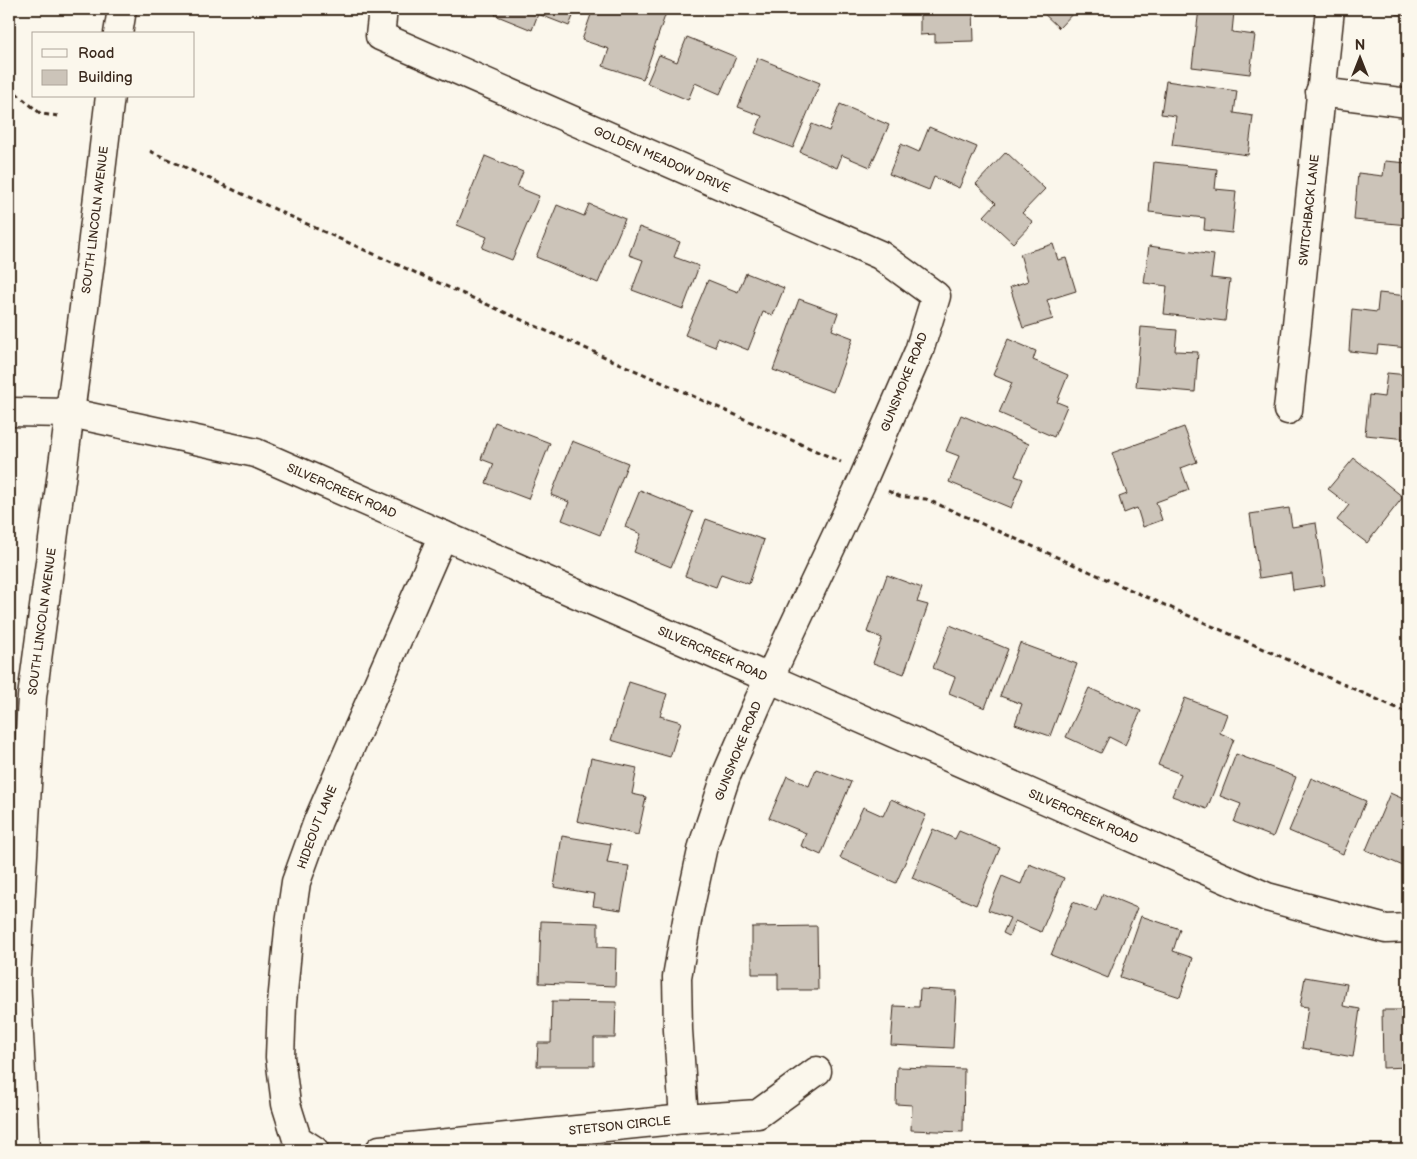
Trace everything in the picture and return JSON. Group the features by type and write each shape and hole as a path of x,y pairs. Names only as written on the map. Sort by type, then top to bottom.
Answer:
{"street":[{"path":"118,32 122,9"},
{"name":"GOLDEN MEADOW DRIVE","path":"384,9 380,36 880,255 936,296"},
{"name":"SWITCHBACK LANE","path":"1288,410 1330,9"},
{"path":"1320,92 1408,103"},
{"name":"SOUTH LINCOLN AVENUE","path":"25,1150 16,978 32,697 110,98"},
{"name":"GUNSMOKE ROAD","path":"684,1119 678,1030 677,977 703,846 726,776 864,477 915,360 936,296"},
{"name":"SILVERCREEK ROAD","path":"9,412 70,413 256,453 1267,897 1386,929 1408,928"},
{"name":"HIDEOUT LANE","path":"306,1145 286,1104 280,1057 282,1003 296,882 318,821 443,535"},
{"name":"STETSON CIRCLE","path":"380,1150 684,1119 758,1114 818,1071"}],"path":[{"path":"9,87 41,114 59,116"},
{"path":"150,151 322,231 842,463"},
{"path":"886,490 899,496 926,499 1408,713"}],"building":[{"path":"498,9 576,9 569,26 538,14 532,30 495,15"},
{"path":"593,9 667,10 643,79 603,66 609,49 582,40"},
{"path":"920,9 973,9 974,41 935,42 935,34 920,35"},
{"path":"1039,9 1077,9 1059,28"},
{"path":"1199,9 1234,12 1232,32 1255,35 1250,74 1192,67"},
{"path":"1397,9 1408,9 1408,16 1396,14"},
{"path":"687,37 736,57 720,94 695,83 688,100 647,83 659,55 677,62"},
{"path":"758,58 820,83 793,148 755,133 762,116 738,107"},
{"path":"1166,81 1237,91 1234,113 1253,116 1248,155 1172,145 1176,116 1161,114"},
{"path":"840,104 889,125 870,167 842,155 837,168 800,152 812,124 829,131"},
{"path":"929,127 977,147 959,188 934,177 929,190 889,174 901,144 919,152"},
{"path":"1006,152 1045,189 1022,213 1033,222 1013,243 984,216 996,203 976,184"},
{"path":"485,156 523,172 517,187 539,196 512,260 482,248 487,237 457,225"},
{"path":"1385,161 1408,163 1408,225 1354,220 1358,173 1383,176"},
{"path":"1154,162 1217,169 1215,189 1236,191 1232,233 1204,230 1205,218 1149,212"},
{"path":"589,204 625,219 598,283 536,257 557,205 584,216"},
{"path":"639,227 680,242 674,257 699,266 683,309 632,290 643,260 629,255"},
{"path":"1053,244 1058,260 1066,258 1076,291 1047,300 1053,319 1023,328 1010,287 1028,281 1020,254"},
{"path":"1149,246 1214,255 1211,278 1230,280 1225,321 1164,314 1167,286 1144,283"},
{"path":"746,273 784,288 773,315 763,312 748,350 718,338 715,347 685,335 708,280 738,292"},
{"path":"1379,293 1408,296 1408,348 1378,345 1377,354 1349,351 1352,309 1377,312"},
{"path":"799,299 838,313 832,330 853,338 833,392 773,370"},
{"path":"1141,327 1177,330 1175,351 1198,352 1195,392 1136,387"},
{"path":"1008,339 1036,351 1033,360 1068,375 1057,402 1067,406 1054,437 999,413 1012,383 993,375"},
{"path":"1387,373 1408,375 1408,439 1365,435 1369,395 1384,397"},
{"path":"961,415 1029,444 1015,476 1023,479 1011,508 949,482 959,456 946,451"},
{"path":"495,422 550,443 528,499 486,483 494,464 481,459"},
{"path":"1184,427 1197,462 1181,468 1189,490 1156,502 1162,520 1143,527 1137,508 1124,513 1119,497 1127,494 1112,453"},
{"path":"572,441 628,463 600,535 562,520 569,502 551,495"},
{"path":"1354,458 1403,497 1367,543 1337,520 1349,505 1328,489"},
{"path":"640,490 693,512 671,567 634,552 641,534 625,527"},
{"path":"1289,508 1292,527 1316,523 1325,585 1293,590 1291,573 1259,578 1250,514"},
{"path":"706,519 764,540 749,584 721,574 716,587 685,576"},
{"path":"887,575 922,588 917,602 928,605 904,674 873,663 882,638 867,632"},
{"path":"950,625 1008,649 985,708 949,693 955,677 933,668"},
{"path":"1020,643 1077,664 1050,736 1015,724 1022,704 1000,696"},
{"path":"629,682 667,694 660,716 681,722 670,757 611,740"},
{"path":"1089,688 1141,711 1125,745 1109,737 1101,753 1066,737"},
{"path":"1185,698 1227,714 1220,733 1234,739 1207,809 1172,796 1181,774 1158,765"},
{"path":"1236,754 1296,777 1273,837 1234,822 1241,804 1220,796"},
{"path":"591,758 637,768 632,794 646,797 638,835 577,821"},
{"path":"816,769 851,782 821,855 801,846 806,833 769,818 787,776 809,786"},
{"path":"1311,778 1366,801 1343,854 1289,831"},
{"path":"1390,793 1408,801 1408,853 1403,866 1366,850"},
{"path":"891,799 926,815 896,883 840,858 863,807 883,816"},
{"path":"933,829 955,839 959,831 1000,848 976,905 912,878"},
{"path":"562,836 611,844 607,863 629,866 621,910 593,906 595,894 554,887"},
{"path":"1029,864 1064,878 1041,932 1015,921 1009,936 1003,933 1010,918 988,910 1002,876 1021,884"},
{"path":"1103,894 1137,908 1108,978 1051,955 1073,902 1096,911"},
{"path":"1141,916 1180,929 1173,951 1193,958 1180,997 1120,977"},
{"path":"541,921 598,923 598,947 616,948 615,986 539,983"},
{"path":"817,926 818,990 778,990 778,974 752,974 752,927"},
{"path":"1305,977 1347,984 1343,1006 1360,1009 1353,1057 1302,1048 1308,1007 1300,1006"},
{"path":"920,989 956,991 953,1048 891,1045 894,1006 919,1007"},
{"path":"1406,990 1408,990 1408,1067 1383,1068 1382,1010 1406,1010"},
{"path":"552,1001 616,1002 615,1038 594,1038 594,1066 537,1066 538,1043 551,1043"},
{"path":"897,1067 964,1069 963,1132 911,1130 912,1105 896,1104"}]}
